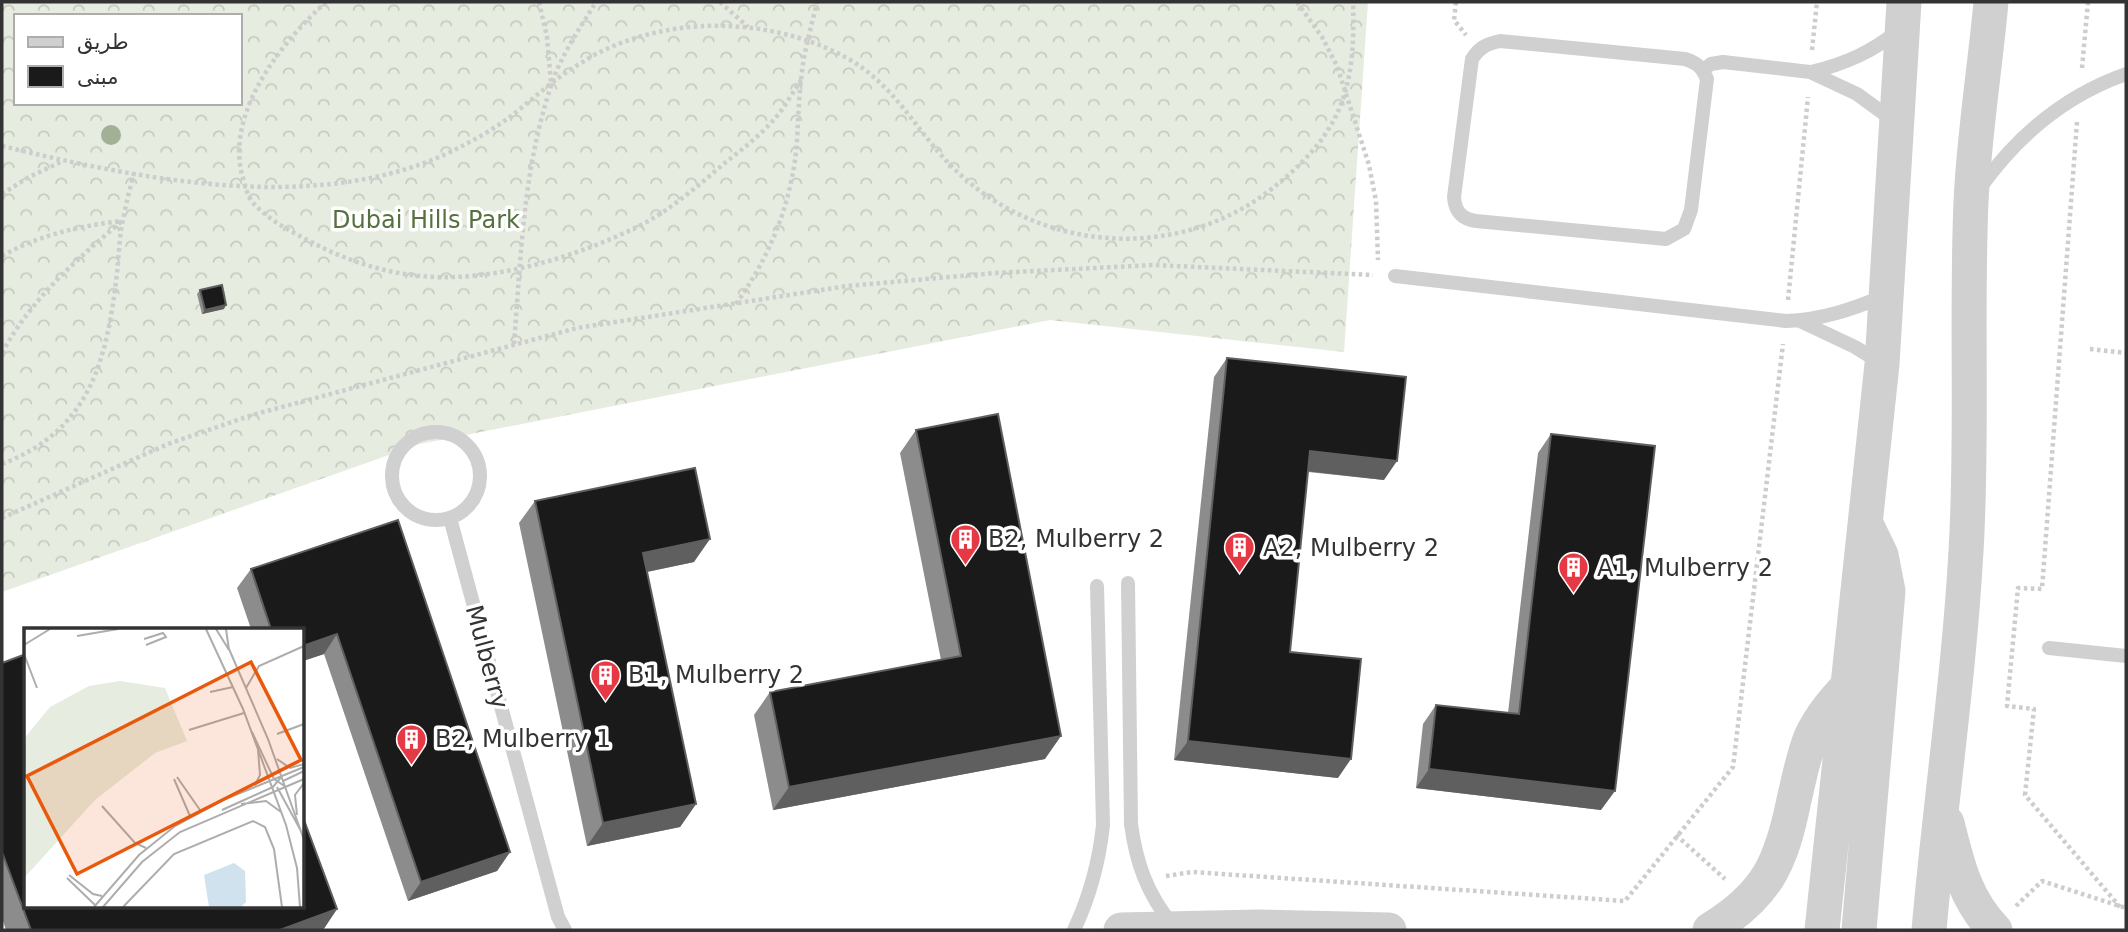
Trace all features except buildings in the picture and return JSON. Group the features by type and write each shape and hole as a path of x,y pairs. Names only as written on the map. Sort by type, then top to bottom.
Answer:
{"street":[{"path":"1929,930 1959,646 1968,507 1971,200 1992,2"},
{"path":"1822,930 1882,363 1903,14"},
{"path":"1859,930 1888,591 1881,555 1866,525"},
{"path":"1710,930 1732,916 1762,887 1782,852 1800,771 1811,738 1826,710 1849,685"},
{"path":"1941,799 1960,874 1973,903 1993,929"},
{"path":"1121,930 1257,927 1389,930"}],"lane":[{"path":"1810,72 1860,56 1882,43 1903,14"},
{"path":"1500,41 1695,62 1707,79 1689,220 1684,229 1666,239 1467,220 1460,214 1455,207 1454,197 1469,70 1478,49 1488,43 1500,41"},
{"path":"1703,70 1711,64 1723,62 1810,72 1857,94 1898,124"},
{"path":"1971,200 1993,169 2019,141 2048,116 2079,95 2126,74"},
{"path":"1395,276 1792,321 1855,347 1882,363"},
{"path":"1792,321 1858,307 1886,295"},
{"path":"430,432 444,432 463,442 477,459 479,488 463,512 450,518 435,520 408,510 398,499 393,486 392,471 396,457 415,437 430,432"},
{"name":"Mulberry","path":"450,518 558,923 565,930"},
{"path":"1128,583 1131,824 1135,854 1158,907 1175,928"},
{"path":"1074,930 1094,882 1103,825 1097,586"},
{"path":"2049,648 2126,656"}],"path":[{"path":"326,2 302,23 280,51 253,95 240,138 239,163 252,203 290,232 341,257 394,273 453,277 520,270 604,241 643,224 693,190 743,149 777,116 801,80"},
{"path":"539,2 547,37 551,83"},
{"path":"514,344 525,196 535,142 551,83 596,2"},
{"path":"720,2 749,28"},
{"path":"736,304 761,265 780,222 793,177 801,80 817,2"},
{"path":"1297,2 1322,37 1337,66 1370,166 1376,201 1377,275"},
{"path":"2,146 134,173 245,186 299,188 354,181 407,169 458,148 506,120 583,61 623,43 664,30 706,26 749,28 807,41 846,57 879,81 908,111 932,145 963,178 1000,205 1041,224 1084,237 1130,240 1175,235 1216,221 1253,203 1286,177 1316,148 1347,93 1354,46 1353,2"},
{"path":"1456,2 1454,20 1478,49"},
{"path":"1144,880 1192,872 1625,901 1733,767 1792,321 1817,2"},
{"path":"2088,2 2042,589 2018,587 2007,706 2034,709 2025,795 2120,907"},
{"path":"2,194 29,177 65,160"},
{"path":"2,464 40,444 63,425 82,402 96,376 105,349 122,221 134,173"},
{"path":"2,256 66,230 122,221"},
{"path":"2,353 31,307 53,282 122,221"},
{"path":"2,518 168,444 240,419 577,327 847,286 995,273 1154,265 1395,276"},
{"path":"2090,349 2126,353"},
{"path":"1993,929 2042,881 2126,908"}],"green space":[{"name":"Dubai Hills Park","path":"2,2 1368,2 1344,352 1050,320 420,444 2,592"}],"place":[{"name":"B2, Mulberry 2","path":"965,566"},
{"name":"A2, Mulberry 2","path":"1240,575"},
{"name":"A1, Mulberry 2","path":"1574,595"},
{"name":"B1, Mulberry 2","path":"605,702"},
{"name":"B2, Mulberry 1","path":"412,766"}]}
